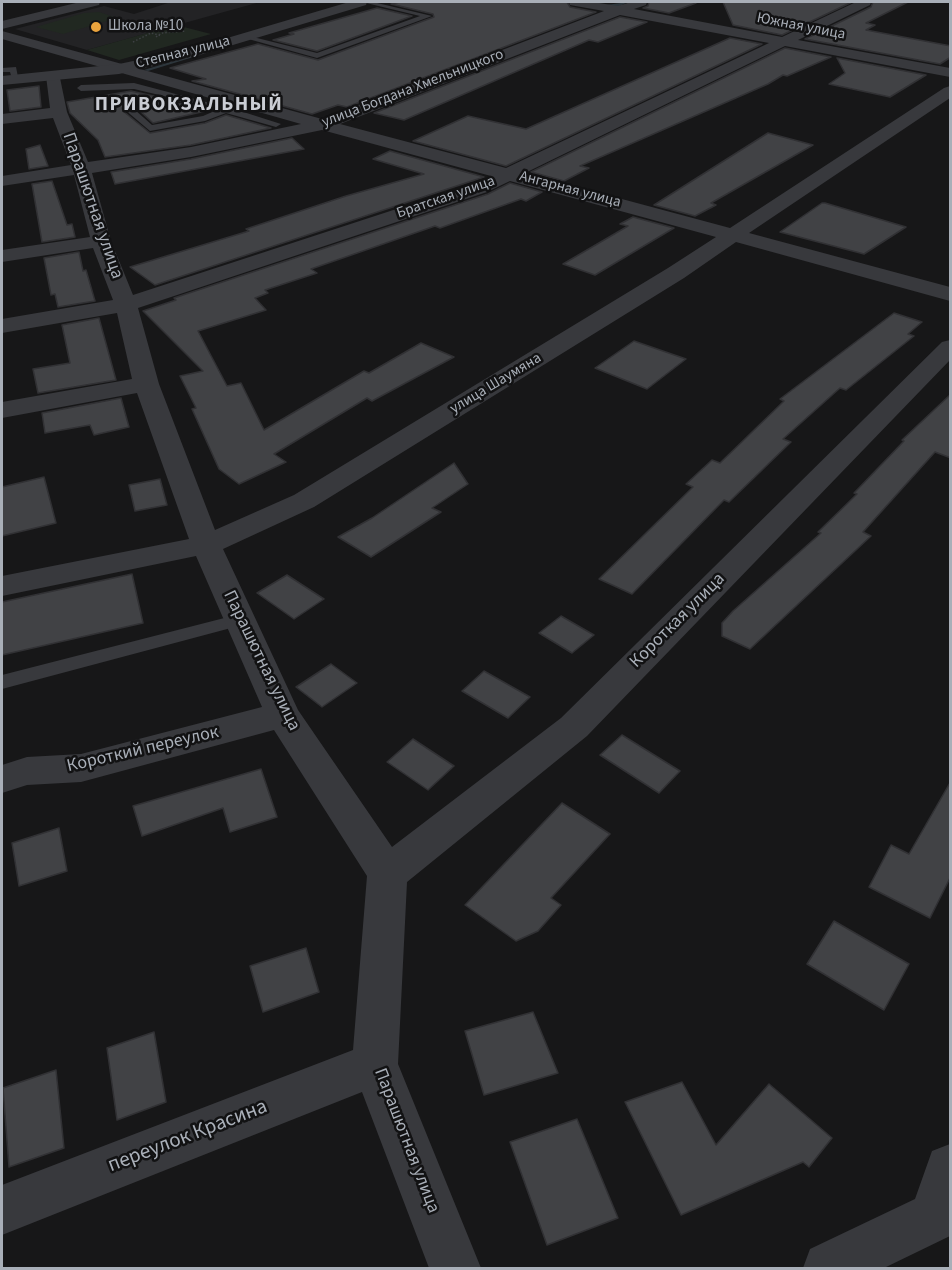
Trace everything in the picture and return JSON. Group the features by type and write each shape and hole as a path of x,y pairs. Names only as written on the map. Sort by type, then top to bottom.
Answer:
{"street":[{"path":"2,25 94,2"},
{"name":"Степная улица","path":"9,81 65,92 119,69 251,38 367,2"},
{"name":"Южная улица","path":"575,2 951,73"},
{"name":"улица Богдана Хмельницкого","path":"2,181 191,152 325,124 640,2"},
{"name":"Братская улица","path":"2,326 126,305 480,188 865,2"},
{"path":"2,35 119,69"},
{"name":"Ангарная улица","path":"119,69 951,294"},
{"name":"улица Шаумяна","path":"2,586 206,545 304,501 676,273 951,91"},
{"path":"2,119 65,92"},
{"name":"Парашютная улица","path":"65,92 101,241 126,305 146,384 206,545 283,715 387,874 375,1064 455,1269"},
{"path":"2,256 101,241"},
{"name":"Короткая улица","path":"387,874 574,727 951,347"},
{"path":"2,410 146,384"},
{"name":"Короткий переулок","path":"2,779 27,771 81,768 283,715"},
{"name":"переулок Красина","path":"2,1210 375,1064"},
{"path":"829,1269 935,1216 951,1169"}],"lane":[{"path":"251,38 317,56 428,16 367,2"},
{"path":"2,70 13,69 9,81"},
{"path":"65,92 134,86 276,124"},
{"path":"184,98 128,109 150,128 206,118 243,103"},
{"path":"2,682 240,620"}],"shaded area":[{"name":"Школа №10","path":"171,2 260,2 87,50 15,29 104,6 134,14"},
{"path":"99,12 117,18 63,34 36,27 84,13"},
{"path":"176,25 211,34 119,60 87,50"}],"building":[{"path":"400,2 567,2 570,7 596,12 347,107 338,105 312,114 192,81 206,79 170,68 258,44 318,60 434,17 433,14 391,4"},
{"path":"649,2 696,3 669,13 643,8 648,6"},
{"path":"723,2 852,2 782,35 733,25"},
{"path":"873,2 908,2 866,23 875,25 866,30 951,46 951,57 940,64 805,39 871,7"},
{"path":"377,8 412,16 317,51 273,40 294,34 289,33"},
{"path":"620,17 647,22 598,42 589,40 404,120 374,113"},
{"path":"730,38 762,44 506,166 413,141 468,116 526,129"},
{"path":"785,48 831,57 787,76 783,75 768,84 580,166 589,168 564,181 531,172"},
{"path":"837,58 926,75 890,97 829,84 845,73"},
{"path":"39,86 41,107 10,111 7,90"},
{"path":"131,91 162,98 122,108 150,133 205,123 226,115 271,128 191,145 105,157 98,140 70,113 67,102"},
{"path":"184,103 210,110 153,123 140,111"},
{"path":"768,133 813,145 711,203 716,205 695,216 654,205"},
{"path":"292,138 304,149 115,184 111,172 191,159"},
{"path":"40,145 48,166 29,169 26,149"},
{"path":"390,151 484,177 155,285 130,267 249,231 246,229 346,196 424,174 373,159"},
{"path":"52,181 67,225 72,224 75,237 42,242 32,184"},
{"path":"510,183 542,192 526,201 521,199 440,228 435,226 311,269 317,273 265,290 268,293 255,298 266,310 198,331 227,386 241,383 264,430 364,371 369,373 421,343 454,357 372,401 367,398 274,454 286,462 239,484 219,469 192,409 196,408 180,376 203,371 143,311 176,300 174,298 488,194"},
{"path":"822,203 906,227 864,254 780,232"},
{"path":"633,217 674,228 595,275 563,264 628,226 620,224"},
{"path":"79,252 83,271 86,270 95,301 58,307 55,294 51,295 44,258"},
{"path":"894,313 922,322 908,334 914,336 846,390 840,388 783,439 791,442 729,502 724,500 632,594 599,579 693,487 686,484 712,460 720,463 784,401 780,399"},
{"path":"99,318 116,380 38,393 33,369 70,363 62,325"},
{"path":"634,341 686,359 647,389 595,368"},
{"path":"951,394 951,458 935,452 863,532 871,536 750,649 722,636 722,623 733,611 821,533 818,532 857,494 854,493 904,441 902,440"},
{"path":"121,398 129,427 94,435 90,425 45,433 42,413"},
{"path":"454,463 468,484 432,508 441,512 371,557 338,537 372,518"},
{"path":"44,477 56,523 2,536 2,487"},
{"path":"160,479 167,505 135,511 129,485"},
{"path":"132,574 143,623 2,655 2,602"},
{"path":"287,575 324,599 294,619 257,593"},
{"path":"561,616 594,635 572,653 539,633"},
{"path":"331,664 357,683 322,707 296,687"},
{"path":"484,671 530,697 508,718 462,691"},
{"path":"622,735 680,771 659,793 600,755"},
{"path":"413,739 454,766 428,790 387,762"},
{"path":"261,769 277,817 230,832 223,808 142,836 133,806"},
{"path":"951,781 951,876 930,918 869,887 891,845 909,854"},
{"path":"562,803 610,834 551,898 561,905 538,931 516,941 465,905"},
{"path":"59,828 67,871 19,886 12,843"},
{"path":"834,921 909,964 884,1010 807,964"},
{"path":"306,948 319,992 263,1012 250,966"},
{"path":"533,1012 558,1073 484,1095 465,1031"},
{"path":"154,1032 166,1102 117,1120 107,1048"},
{"path":"56,1070 64,1148 9,1167 3,1088"},
{"path":"682,1082 716,1145 769,1084 832,1138 809,1167 803,1162 681,1215 625,1102"},
{"path":"577,1119 618,1218 547,1245 510,1142"}],"waterway":[{"path":"585,2 606,6 626,2"},
{"path":"146,70 198,55"}],"place":[{"name":"Школа №10","path":"96,27"}],"district":[{"name":"ПРИВОКЗАЛЬНЫЙ","path":"189,106"}]}
